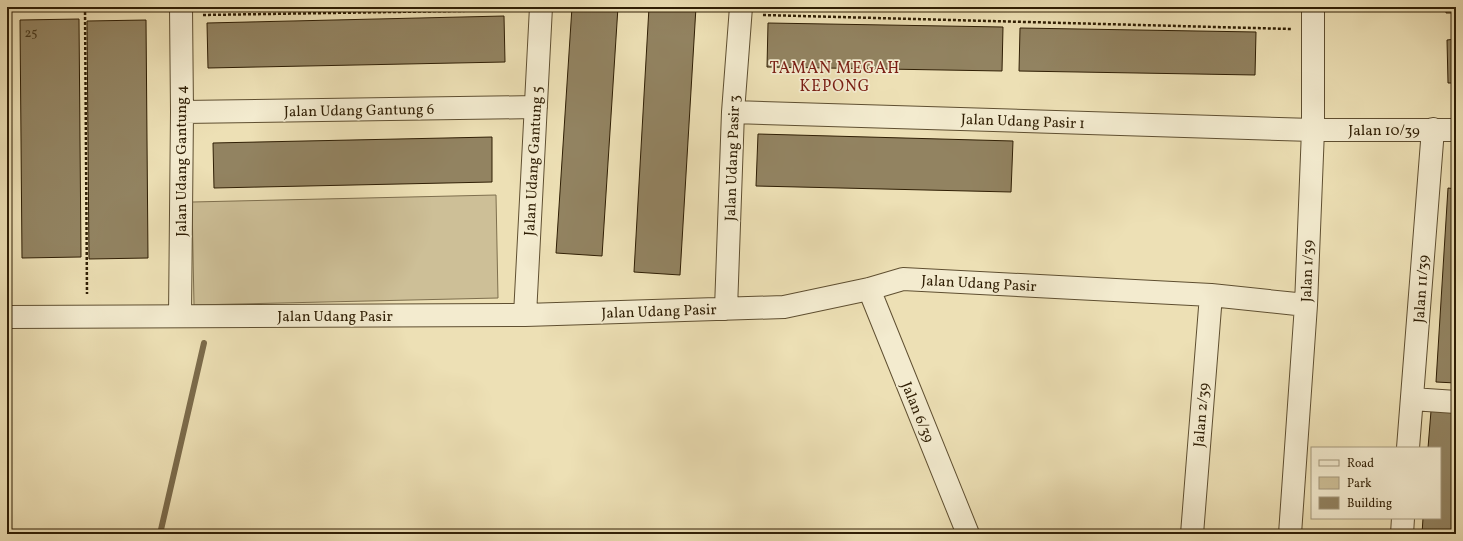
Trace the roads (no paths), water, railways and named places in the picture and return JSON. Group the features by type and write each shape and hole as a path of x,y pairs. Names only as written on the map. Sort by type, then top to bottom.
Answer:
{"street":[{"name":"Jalan 1/39","path":"1290,534 1306,305 1313,130 1313,7"},
{"name":"Jalan Udang Gantung 5","path":"525,315 541,8"},
{"name":"Jalan Udang Gantung 4","path":"180,316 182,112 181,11"},
{"name":"Jalan Udang Pasir 3","path":"726,309 733,112 740,11"},
{"name":"Jalan Udang Gantung 6","path":"182,112 536,107"},
{"name":"Jalan Udang Pasir 1","path":"733,112 1313,130"},
{"name":"Jalan 10/39","path":"1313,130 1456,130"},
{"name":"Jalan 11/39","path":"1408,447 1433,130"},
{"name":"Jalan Udang Pasir","path":"7,316 525,315 784,307 869,289 903,279 1211,295 1306,305"},
{"name":"Jalan 6/39","path":"869,289 968,534"},
{"name":"Jalan 2/39","path":"1192,534 1211,295"},
{"path":"1412,399 1456,402"},
{"path":"1402,534 1403,519"}],"waterway":[{"path":"160,534 204,343"}],"district":[{"name":"TAMAN MEGAH KEPONG","path":"835,76"}]}
